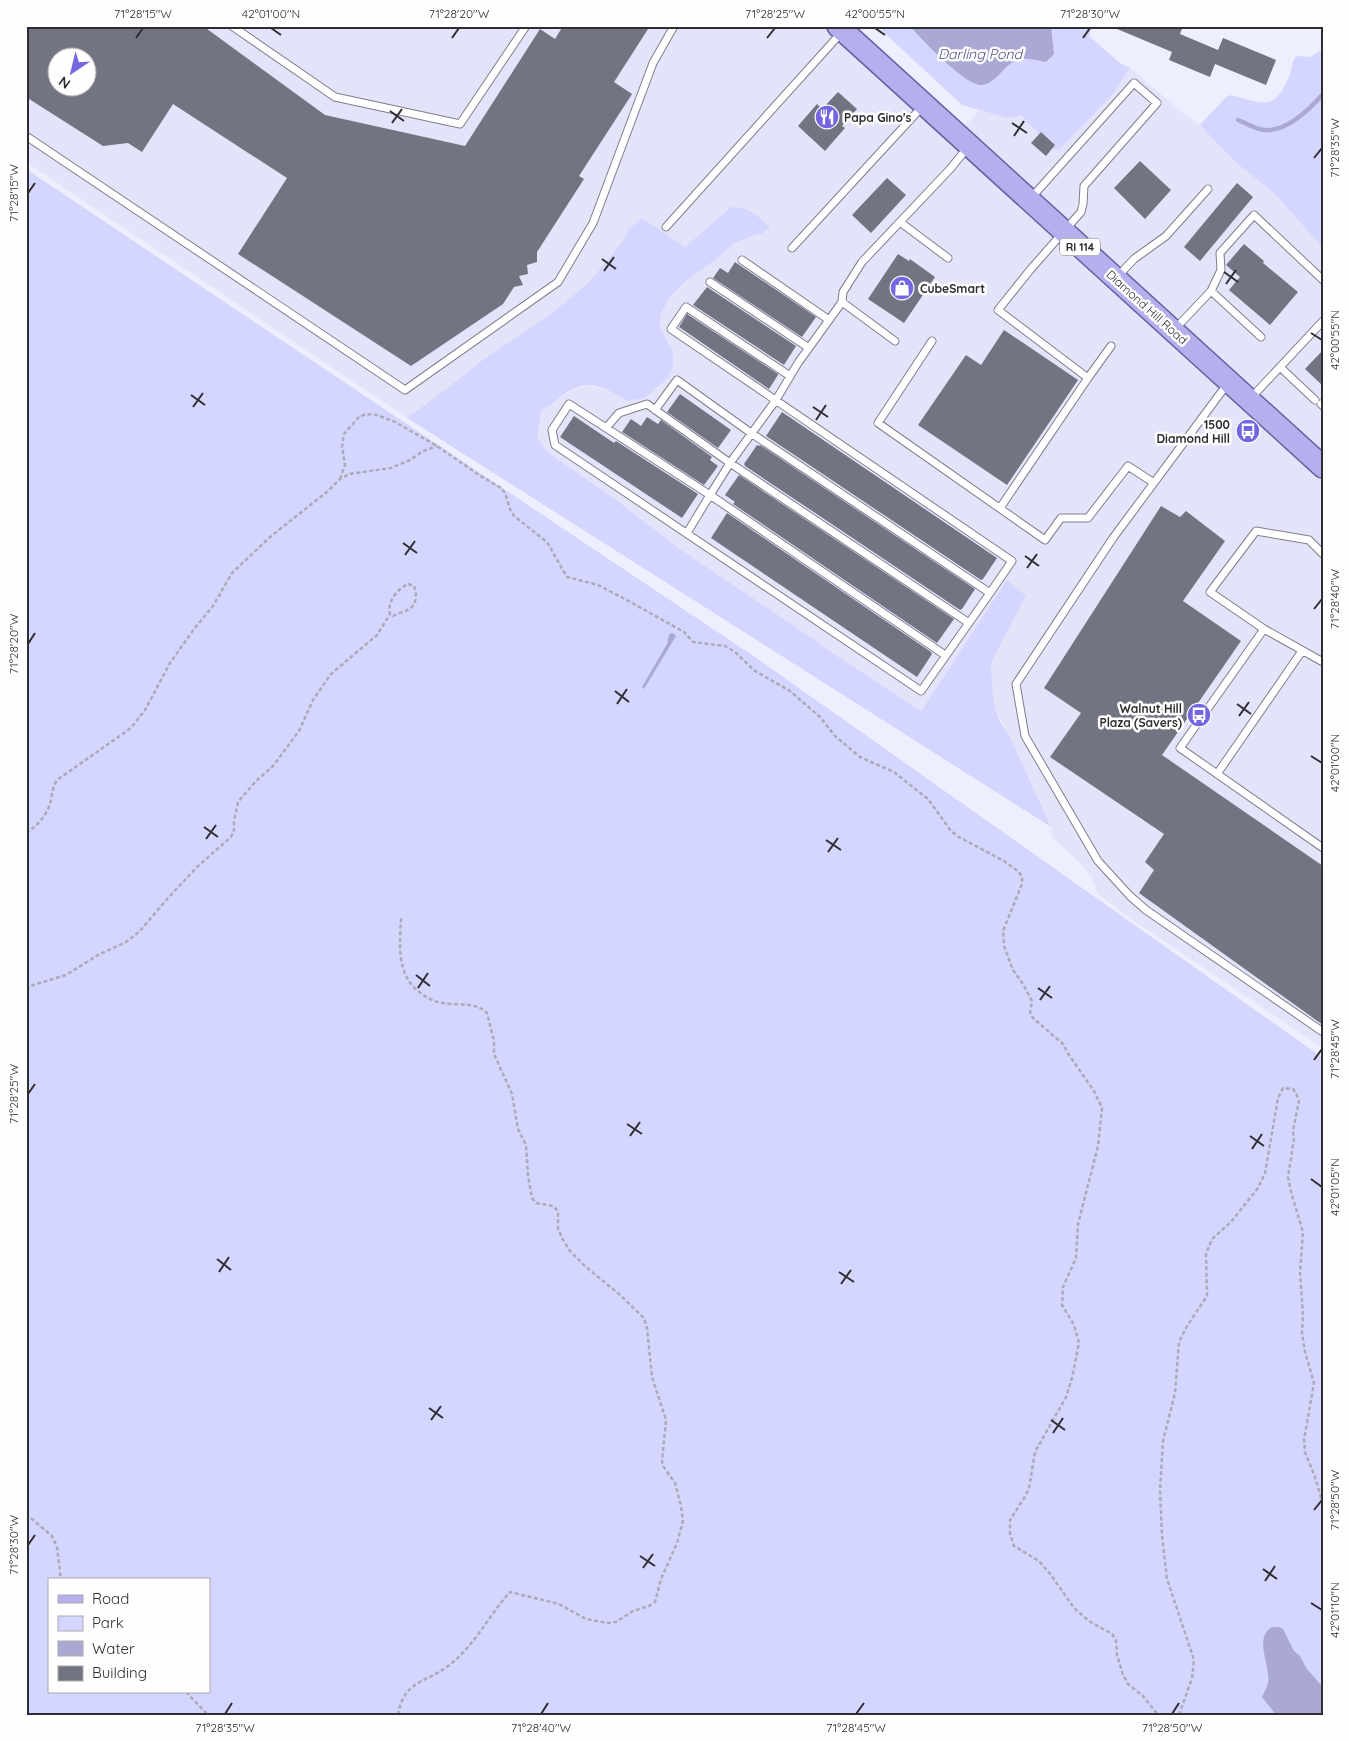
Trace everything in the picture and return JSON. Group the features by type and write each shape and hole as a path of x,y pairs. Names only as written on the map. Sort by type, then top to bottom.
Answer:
{"main road":[{"name":"Diamond Hill Road","path":"840,28 1229,382 1318,460"}],"lane":[{"path":"232,26 335,97 460,124 526,26"},
{"path":"26,136 405,390 558,282 593,223 653,63 674,26"},
{"path":"666,228 840,28"},
{"path":"1029,200 1134,82 1157,103 1084,186 1084,204 1081,212 998,310 1088,378"},
{"path":"792,248 924,105"},
{"path":"687,533 730,463 776,400 790,376 842,302 843,292 862,262 951,168 969,146"},
{"path":"1115,278 1134,259 1166,236 1208,189"},
{"path":"1173,331 1211,291 1221,270 1220,254 1254,215 1323,280"},
{"path":"900,222 948,258"},
{"path":"742,260 829,320"},
{"path":"710,282 809,348"},
{"path":"1211,291 1261,337"},
{"path":"842,302 895,341"},
{"path":"790,376 686,307 671,329 1012,560 921,691 555,445 552,430 569,404 710,495 945,655"},
{"path":"1249,399 1323,321"},
{"path":"932,341 878,422 1045,540 1061,518 1088,518 1128,466 1154,483"},
{"path":"1000,508 1111,346"},
{"path":"1280,367 1320,403"},
{"path":"655,410 677,380 751,433 990,593"},
{"path":"1229,382 1113,538 1016,684 1025,736 1098,861 1130,896 1146,910 1323,1032"},
{"path":"606,428 618,414 647,404 730,463 969,623"},
{"path":"1323,554 1309,540 1256,530 1210,592 1264,629 1323,662"},
{"path":"1264,629 1180,748 1323,848"},
{"path":"1217,774 1302,650"}],"path":[{"path":"26,833 33,829 46,815 53,786 57,780 131,728 146,710 170,663 213,606 232,573 270,537 328,491 340,478 345,466 342,446 344,434 359,417 366,414 377,415 395,422 437,446 501,488 505,493 514,516 547,542 567,577 598,585 684,632 693,642 726,646 755,670 790,690 820,717 835,736 860,757 894,772 928,799 951,831 1004,861 1019,872 1022,877 1022,884 1003,931 1004,946 1013,970 1024,984 1032,1001 1030,1012 1032,1018 1063,1044 1069,1056 1094,1091 1102,1108 1098,1146 1078,1224 1076,1258 1063,1287 1062,1305 1074,1325 1079,1343 1072,1378 1066,1397 1036,1452 1029,1488 1010,1520 1010,1534 1014,1546 1039,1561 1074,1608 1112,1634 1116,1640 1117,1655 1123,1675 1128,1684 1142,1696 1158,1715"},
{"path":"340,478 349,474 391,468 410,460 423,451 437,446"},
{"path":"26,990 33,985 66,975 98,954 126,942 139,932 197,867 231,837 234,830 238,802 256,781 273,766 299,731 314,700 331,674 377,635 390,614 389,607 396,592 402,586 408,584 414,586 416,595 414,604 409,610 393,616 390,614"},
{"path":"398,1715 401,1700 405,1693 411,1687 448,1666 472,1642 496,1607 510,1592 559,1604 586,1619 608,1624 616,1622 633,1611 655,1602 661,1579 677,1543 682,1521 681,1506 675,1483 663,1466 662,1461 666,1420 652,1377 647,1328 644,1318 620,1294 586,1267 570,1251 558,1228 558,1212 556,1208 536,1202 532,1198 526,1145 518,1129 512,1094 494,1054 494,1041 487,1013 476,1005 433,1001 415,989 404,974 401,964 401,918"},
{"path":"1179,1715 1192,1678 1194,1660 1167,1579 1162,1536 1160,1490 1163,1441 1175,1393 1179,1342 1187,1326 1208,1296 1206,1254 1212,1239 1231,1222 1258,1188 1265,1173 1278,1098 1283,1088 1293,1089 1299,1101 1293,1131 1294,1139 1288,1177 1303,1232 1300,1272 1303,1315 1302,1334 1314,1383 1304,1440 1305,1452 1323,1505"},
{"path":"26,1514 52,1536 57,1547 61,1578"},
{"path":"188,1694 208,1715"}],"shaded area":[{"path":"26,26 837,26 958,135 979,110 1007,118 1021,115 1053,149 1058,150 1112,95 1130,68 1200,125 1234,161 1274,193 1323,248 1323,1048 1128,917 1097,893 1092,877 1052,837 1051,827 1010,737 996,711 993,697 991,663 1026,596 1007,581 921,711 677,547 615,499 547,452 537,437 542,410 576,388 591,386 612,391 627,401 645,398 669,377 670,345 660,328 660,316 669,298 686,281 719,257 733,244 763,233 731,207 685,247 628,230 623,241 591,280 555,311 407,418 26,162"}],"green space":[{"path":"877,26 910,26 941,57 976,84 1015,61 1029,59 1051,31 1051,26 1093,26 1089,36 1120,63 1130,68 1112,95 1059,150 1053,149 1021,115 1007,118 962,105"},
{"path":"1323,49 1323,248 1274,193 1234,161 1200,125 1226,97 1231,95 1260,102 1273,100 1285,86 1296,56 1310,57"},
{"path":"26,169 755,657 1323,1058 1323,1715 26,1715"},
{"path":"731,207 753,213 770,227 763,233 733,244 719,257 686,281 669,298 660,316 660,328 673,351 673,366 669,377 645,398 627,401 609,390 595,386 589,385 575,388 542,410 537,437 547,452 615,499 677,547 921,711 1007,580 1026,596 991,663 993,697 1000,721 1010,737 1051,827 407,418 480,362 555,311 591,280 623,241 628,230 642,218 685,247"}],"water":[{"name":"Darling Pond","path":"910,26 1051,26 1054,54 1046,62 1027,59 1015,61 991,82 981,85 965,78 954,70"},
{"path":"671,633 676,636 644,689 642,687 667,644"},
{"path":"1272,1627 1283,1629 1294,1651 1300,1656 1307,1669 1321,1685 1323,1715 1276,1715 1262,1697 1268,1685 1263,1645 1264,1638 1266,1632"}],"building":[{"path":"26,26 203,26 325,115 465,146 540,29 555,39 563,26 650,26 614,82 632,94 579,176 584,179 537,252 537,262 527,265 528,274 519,276 523,285 514,287 503,304 411,366 238,254 287,178 173,104 142,152 128,143 103,146 26,97"},
{"path":"1110,26 1183,26 1180,34 1218,50 1223,38 1276,60 1266,85 1215,64 1210,77 1169,60 1172,52"},
{"name":"Papa Gino's","path":"838,92 857,109 842,126 845,128 825,151 798,126 817,104 822,109"},
{"path":"1041,132 1055,145 1046,156 1031,143"},
{"path":"1140,161 1171,190 1145,219 1114,188"},
{"path":"887,178 906,195 871,233 852,215"},
{"path":"1237,183 1253,197 1200,261 1184,247"},
{"path":"1244,244 1264,261 1263,263 1298,292 1270,325 1229,290 1240,277 1226,265"},
{"name":"CubeSmart","path":"898,254 909,261 910,259 935,277 904,323 868,299"},
{"path":"735,262 816,317 802,337 713,278 720,268 728,273"},
{"path":"707,287 796,346 784,365 693,305"},
{"path":"687,314 778,374 769,389 679,327"},
{"path":"1004,330 1078,380 1007,485 918,425 966,355 981,365"},
{"path":"1323,350 1323,386 1305,369"},
{"path":"680,394 731,430 718,448 667,412"},
{"path":"782,412 997,558 983,579 981,580 766,436"},
{"path":"574,416 614,443 616,441 698,494 682,518 560,437"},
{"path":"647,417 658,424 661,420 712,457 710,460 718,466 704,485 622,432 631,419 641,426"},
{"path":"757,445 760,445 975,589 962,609 960,610 745,466 744,464"},
{"path":"739,475 954,619 937,643 733,504 735,502 725,495"},
{"path":"1161,506 1180,517 1186,511 1225,541 1183,601 1241,641 1162,755 1323,866 1323,1025 1139,893 1154,870 1145,862 1164,834 1050,757 1081,713 1044,688"},
{"path":"727,513 931,652 932,654 917,677 711,538"}],"waterway":[{"path":"1238,120 1264,130 1272,130 1289,124 1311,107 1323,94"}],"place":[{"name":"Papa Gino's","path":"827,117"},
{"name":"CubeSmart","path":"902,288"},
{"name":"1500 Diamond Hill","path":"1248,431"},
{"name":"Walnut Hill Plaza (Savers)","path":"1199,715"}]}
